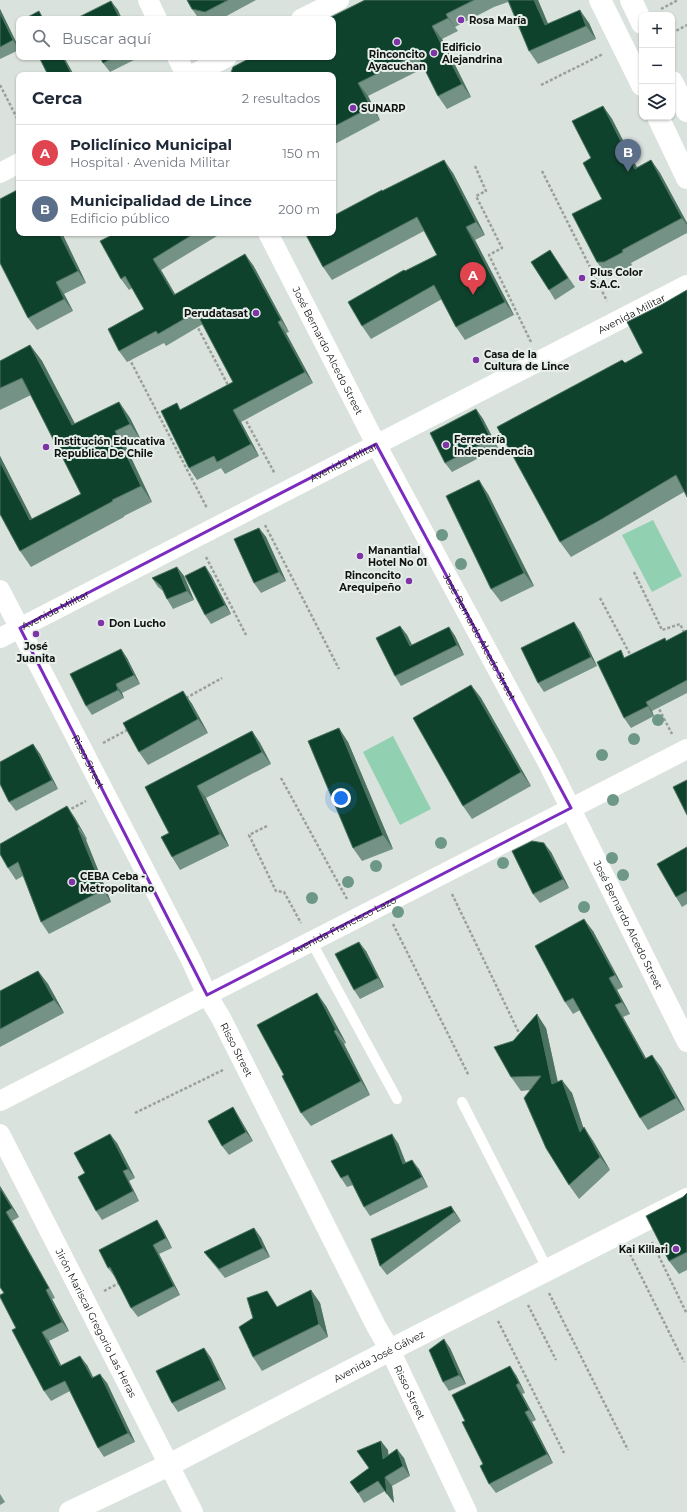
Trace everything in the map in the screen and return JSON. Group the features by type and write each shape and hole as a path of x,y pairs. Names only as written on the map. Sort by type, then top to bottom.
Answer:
{"street":[{"path":"148,0 156,16"},
{"path":"308,16 339,0"},
{"path":"600,0 642,84"},
{"path":"631,0 644,12"},
{"path":"178,60 184,72"},
{"path":"198,72 221,60"},
{"path":"673,84 687,111"},
{"path":"659,120 687,178"},
{"path":"0,173 16,165"},
{"name":"José Bernardo Alcedo Street","path":"270,236 376,444 549,765 687,1042"},
{"name":"Avenida Militar","path":"0,638 687,285"},
{"name":"Risso Street","path":"0,590 191,960 207,995 376,1326 390,1350 467,1512"},
{"name":"Avenida Francisco Lazo","path":"0,1101 684,750"},
{"name":"Jirón Mariscal Gregorio Las Heras","path":"0,1134 193,1512"},
{"name":"Avenida José Gálvez","path":"70,1512 169,1465 390,1350 687,1200"}],"lane":[{"path":"311,941 397,1099"},
{"path":"462,1102 544,1272"}],"path":[{"path":"658,12 678,0"},
{"path":"675,32 687,26"},
{"path":"541,85 623,44"},
{"path":"0,85 16,116"},
{"path":"475,166 486,191 476,196 502,248 489,255 540,360"},
{"path":"542,171 617,321"},
{"path":"195,322 232,393"},
{"path":"128,356 217,526"},
{"path":"243,414 284,492"},
{"path":"255,506 339,669"},
{"path":"196,537 246,635"},
{"path":"634,572 662,630 680,624 687,638"},
{"path":"600,598 634,661"},
{"path":"181,701 222,678"},
{"path":"656,703 684,750"},
{"path":"84,753 132,727"},
{"path":"282,778 357,917"},
{"path":"63,812 104,792"},
{"path":"268,826 249,835 276,891 284,892 311,941"},
{"path":"443,874 521,1036"},
{"path":"383,904 469,1076"},
{"path":"135,1113 242,1061"},
{"path":"642,1222 687,1314"},
{"path":"620,1233 684,1362"},
{"path":"544,1272 628,1450"},
{"path":"85,1300 124,1281"},
{"path":"518,1285 556,1360"},
{"path":"488,1300 564,1453"}],"highlighted area":[{"path":"376,444 571,808 207,995 20,628"}],"green space":[{"path":"653,520 682,576 652,592 622,535"},
{"path":"393,736 431,809 400,825 363,752"}],"building":[{"path":"187,0 228,0 205,12 192,9"},
{"path":"365,0 474,0 446,14 448,18 432,26 462,84 438,96 417,54 358,83 371,107 336,125 336,72 231,72 233,67 246,60 336,60 336,16 333,16"},
{"path":"508,0 534,0 545,25 580,10 586,26 529,51"},
{"path":"111,1 118,16 81,16"},
{"path":"39,11 42,16 30,16"},
{"path":"0,13 13,40 0,47"},
{"path":"40,60 64,60 70,72 46,72"},
{"path":"102,60 109,60 103,63"},
{"path":"603,106 635,169 651,160 682,218 622,250 623,252 604,262 597,262 572,214 602,199 583,163 591,158 572,121"},
{"path":"444,160 476,222 466,227 505,302 456,327 434,285 362,326 348,302 404,270 405,271 437,255 417,217 323,267 307,236 336,236 336,214"},
{"path":"16,191 16,236 60,236 78,271 56,282 64,299 28,318 0,263 0,199"},
{"path":"110,236 190,236 153,259 174,295 245,254 281,320 278,322 305,372 233,410 251,444 217,462 214,456 189,468 161,411 177,403 180,410 233,382 196,312 158,334 156,331 119,351 108,329 144,309 125,276 121,279 100,241"},
{"path":"550,250 568,278 549,290 531,262"},
{"path":"687,290 687,497 676,475 560,542 497,427 622,360 625,363 643,353 627,322"},
{"path":"30,345 72,425 119,402 130,424 115,431 141,486 112,500 113,501 20,551 0,514 0,462 30,520 81,494 22,378 0,388 0,361"},
{"path":"476,409 491,439 445,463 430,433"},
{"path":"479,480 524,573 491,589 446,496"},
{"path":"259,528 279,572 254,583 234,539"},
{"path":"205,566 225,605 205,615 185,576"},
{"path":"177,567 187,591 167,599 161,586 152,578"},
{"path":"574,622 591,657 538,683 521,648"},
{"path":"400,626 410,646 449,627 457,645 395,676 376,638"},
{"path":"687,630 687,680 646,702 648,706 624,718 597,662 621,650 624,658 665,638 666,641"},
{"path":"121,649 134,675 116,684 118,690 86,706 70,674"},
{"path":"471,685 521,772 463,806 413,718"},
{"path":"183,691 198,719 139,752 123,723"},
{"path":"339,728 383,835 353,848 308,741"},
{"path":"252,731 262,752 197,786 220,834 172,857 161,837 169,833 145,787"},
{"path":"33,744 52,780 9,802 0,784 0,762"},
{"path":"687,780 687,815 673,787"},
{"path":"67,806 79,827 78,828 103,890 41,922 18,862 8,868 0,854 0,844"},
{"path":"532,841 544,843 563,879 533,894 512,851"},
{"path":"687,847 687,891 676,897 657,864"},
{"path":"584,919 615,975 609,978 622,1002 615,1005 645,1059 652,1055 676,1098 640,1118 573,998 565,1002 535,946"},
{"path":"359,942 378,978 354,990 335,954"},
{"path":"38,971 54,1000 0,1029 0,991"},
{"path":"317,993 336,1030 334,1031 361,1081 301,1113 282,1076 284,1075 257,1025"},
{"path":"537,1014 552,1084 562,1080 580,1132 584,1127 600,1157 569,1185 546,1148 524,1098 541,1076 511,1077 494,1047 513,1041"},
{"path":"233,1107 246,1132 222,1146 208,1121"},
{"path":"110,1134 128,1169 123,1171 133,1191 96,1211 78,1177 85,1173 74,1153"},
{"path":"392,1134 403,1164 412,1160 422,1177 364,1207 348,1175 341,1178 331,1161"},
{"path":"0,1188 12,1208 6,1212 49,1288 46,1290 62,1322 42,1332 60,1366 80,1356 92,1378 100,1374 128,1433 98,1448 65,1381 44,1391 12,1330 16,1328 0,1297 0,1295 4,1293 0,1287"},
{"name":"Kai Killari","path":"687,1193 687,1252 669,1261 646,1216 683,1197"},
{"path":"451,1206 454,1212 380,1266 371,1239"},
{"path":"157,1220 166,1238 153,1245 174,1286 131,1308 110,1267 108,1268 99,1250"},
{"path":"254,1228 263,1248 219,1269 204,1252"},
{"path":"311,1290 319,1324 253,1357 239,1327 253,1318 247,1298 267,1291 277,1307"},
{"path":"444,1339 459,1375 443,1382 429,1350"},
{"path":"204,1348 220,1380 172,1403 156,1371"},
{"path":"510,1366 519,1383 516,1385 529,1410 525,1412 547,1454 489,1484 480,1466 483,1464 462,1422 465,1421 452,1395"},
{"path":"381,1441 383,1459 397,1449 403,1466 385,1477 387,1494 378,1481 358,1493 350,1482 369,1468 357,1451"}],"place":[{"name":"Rosa María","path":"461,20"},
{"name":"Rinconcito Ayacuchan","path":"397,42"},
{"name":"Edificio Alejandrina","path":"434,53"},
{"name":"SUNARP","path":"353,108"},
{"name":"Municipalidad de Lince","path":"628,172"},
{"name":"Plus Color S.A.C.","path":"582,278"},
{"name":"Policlínico Municipal","path":"473,295"},
{"name":"Perudatasat","path":"256,313"},
{"name":"Casa de la Cultura de Lince","path":"476,360"},
{"name":"Ferretería Independencia","path":"446,445"},
{"name":"Institución Educativa Republica De Chile","path":"46,447"},
{"name":"Manantial Hotel No 01","path":"360,556"},
{"name":"Rinconcito Arequipeño","path":"409,581"},
{"name":"Don Lucho","path":"101,623"},
{"name":"José Juanita","path":"36,634"},
{"name":"CEBA Ceba - Metropolitano","path":"72,882"},
{"name":"Kai Killari","path":"676,1249"}]}
